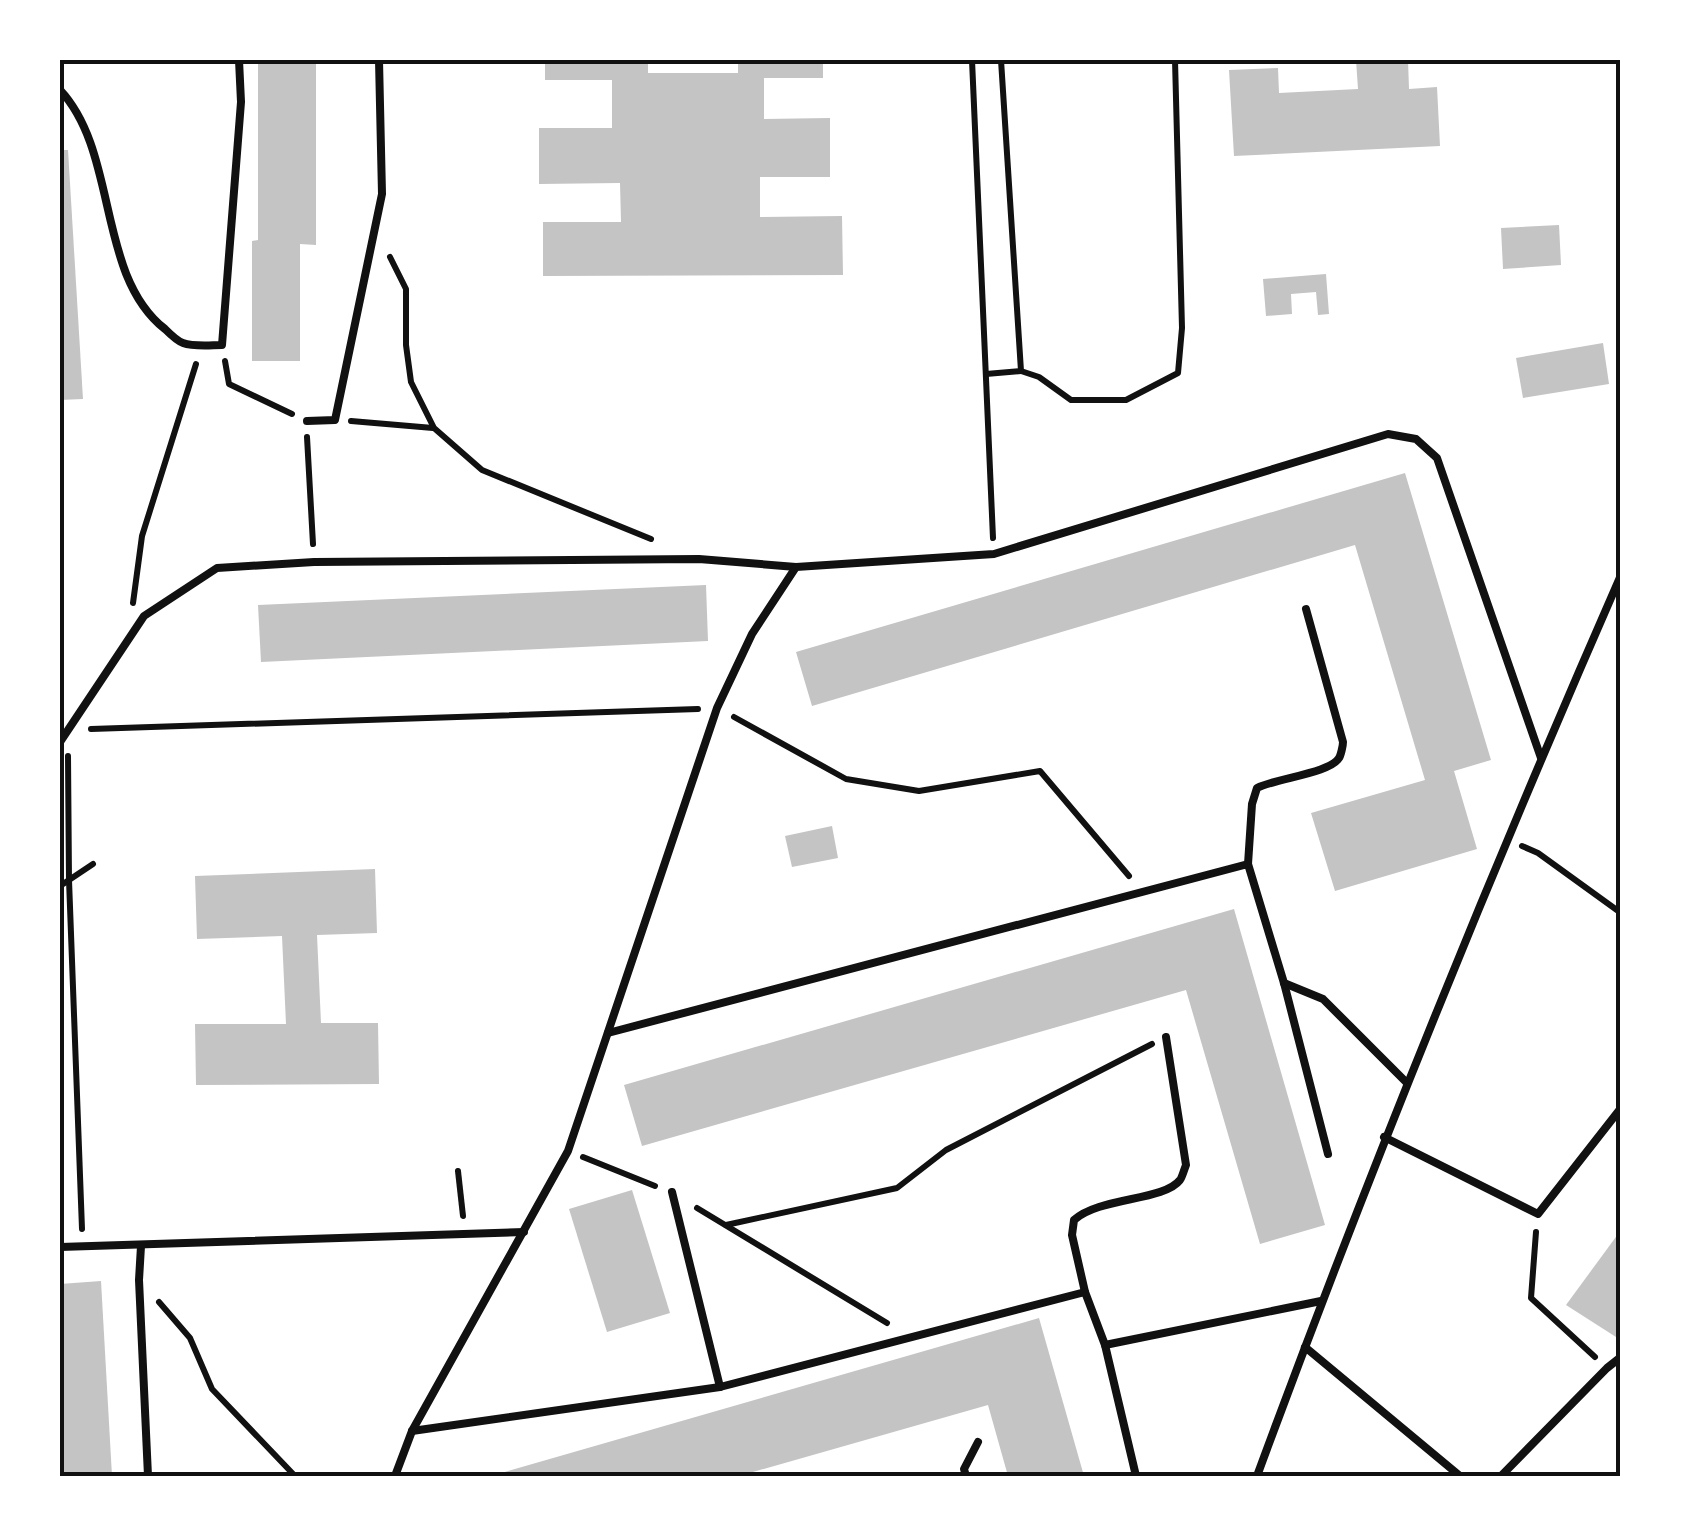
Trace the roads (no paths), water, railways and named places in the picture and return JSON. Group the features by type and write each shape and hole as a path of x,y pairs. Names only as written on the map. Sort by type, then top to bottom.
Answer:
{"lane":[{"path":"60,90 71,101 89,138 128,280 154,321 182,344 222,346 241,102 238,60"},
{"path":"307,421 335,420 382,194 379,60"},
{"path":"60,742 144,616 216,568 314,562 699,558 796,568 994,554 1388,434 1416,439 1437,458 1541,758"},
{"path":"395,1476 412,1431 568,1151 717,708 752,634 796,568"},
{"path":"1257,1476 1384,1137 1621,574"},
{"path":"1306,609 1343,742 1340,756 1329,766 1274,779 1258,788 1252,804 1248,864 1284,983 1328,1154"},
{"path":"608,1033 1248,864"},
{"path":"1284,983 1323,999 1407,1083"},
{"path":"1136,1476 1105,1345 1085,1292 1072,1235 1074,1220 1085,1210 1169,1188 1181,1179 1186,1164 1166,1037"},
{"path":"1384,1137 1538,1214 1621,1108"},
{"path":"672,1192 720,1387"},
{"path":"60,1247 524,1232"},
{"path":"141,1246 139,1280 148,1476"},
{"path":"412,1431 720,1387 1085,1292"},
{"path":"1105,1345 1321,1301"},
{"path":"1304,1347 1460,1476"},
{"path":"1501,1476 1621,1357"},
{"path":"966,1476 964,1470 978,1442"}]}
